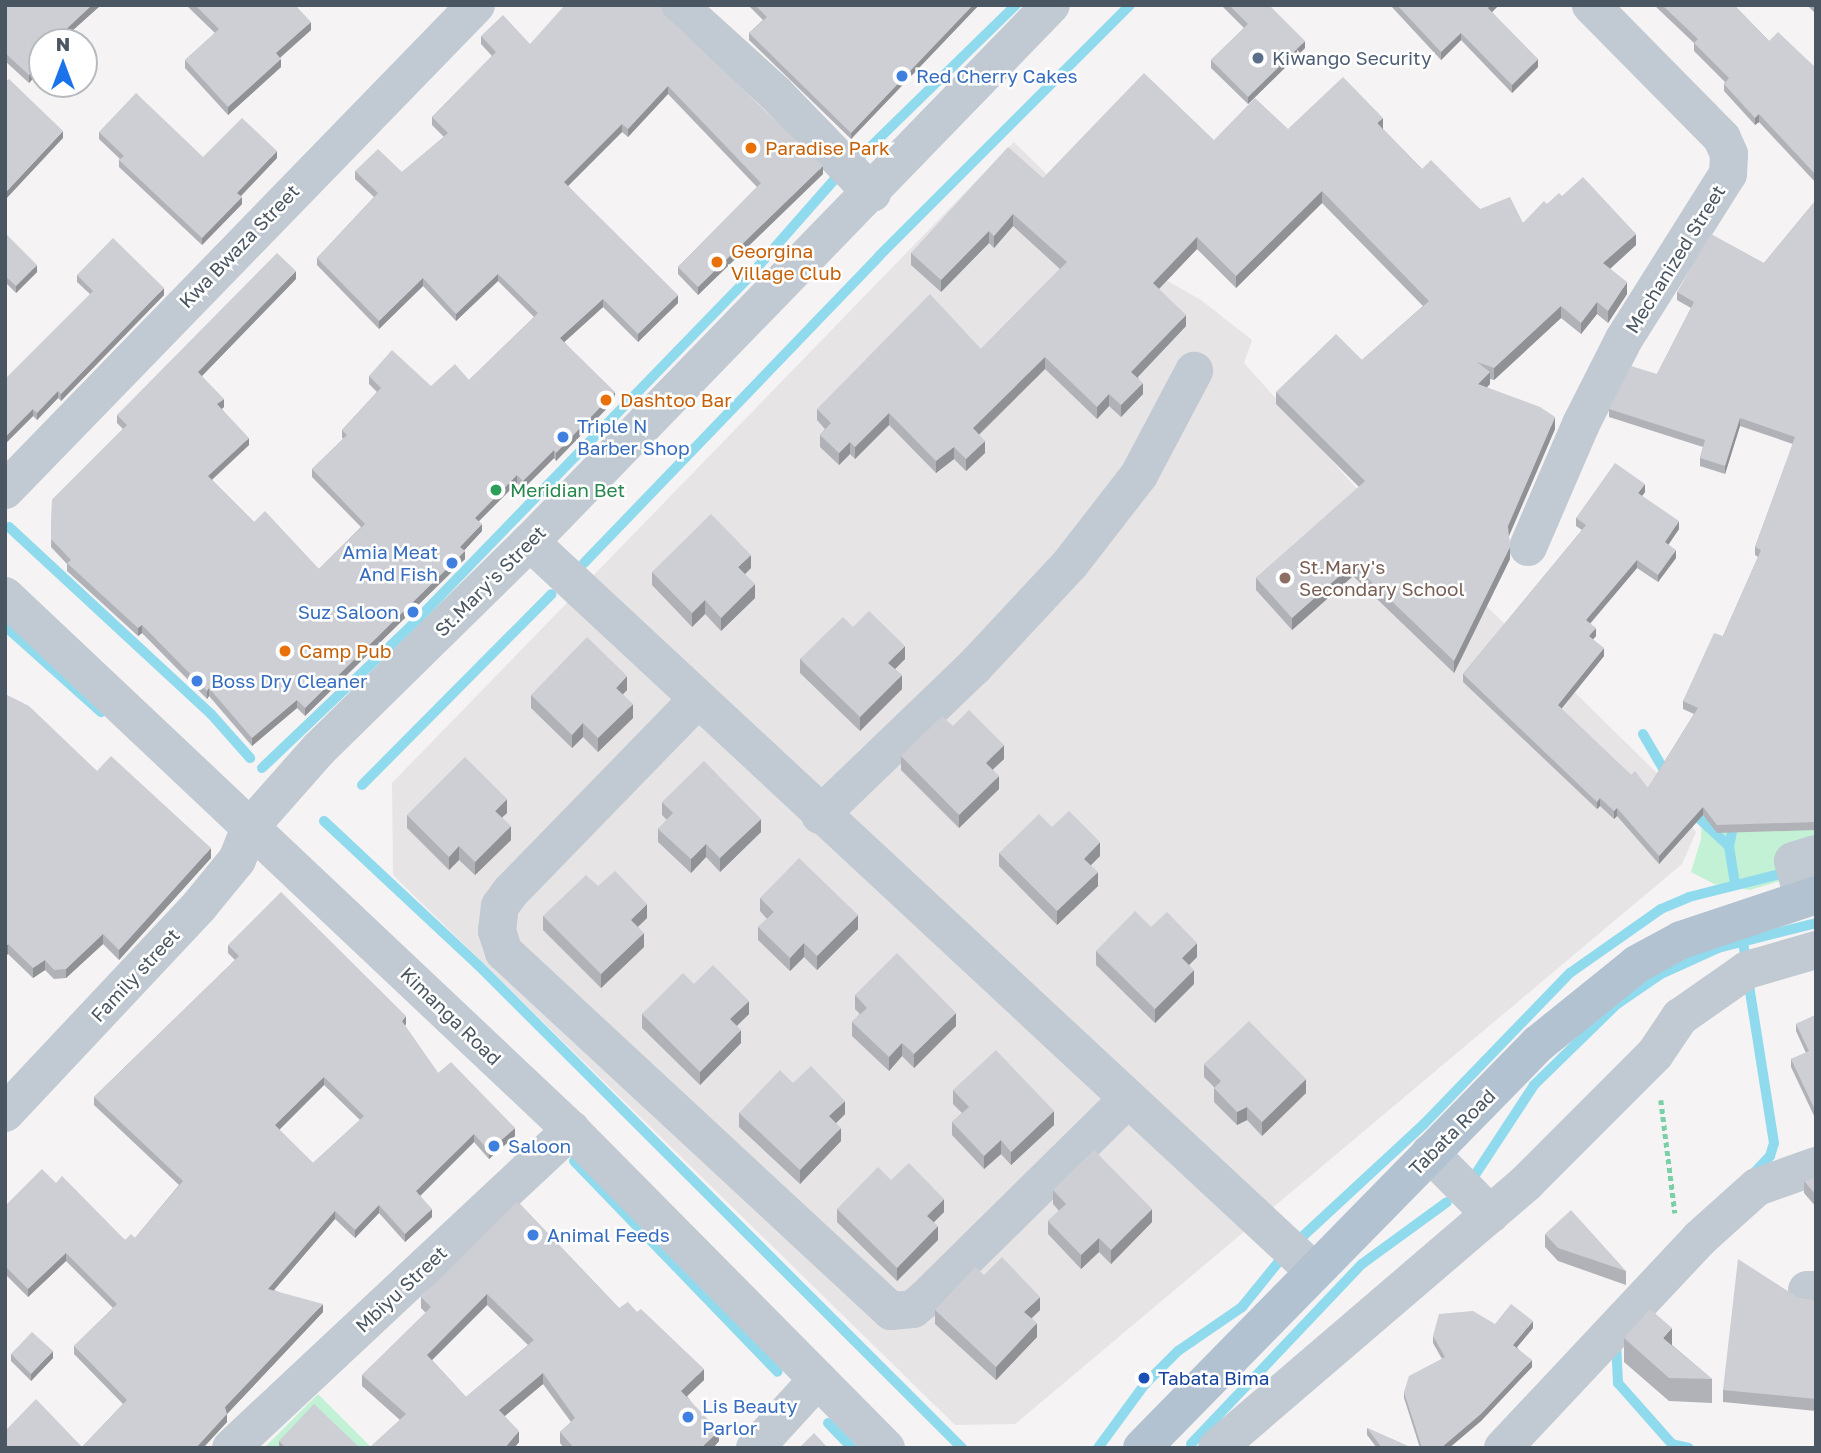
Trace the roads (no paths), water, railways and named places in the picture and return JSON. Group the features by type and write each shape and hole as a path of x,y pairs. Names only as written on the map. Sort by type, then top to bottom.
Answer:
{"main road":[{"name":"Tabata Road","path":"1150,1446 1314,1271 1538,1044 1637,964 1681,940 1809,896"}],"street":[{"name":"Kwa Bwaza Street","path":"5,491 121,367 476,5"},
{"path":"678,5 776,94 872,193"},
{"name":"St.Mary's Street","path":"251,827 319,750 530,542 872,193 1051,5"},
{"name":"Mechanized Street","path":"1528,547 1581,424 1625,340 1728,174 1729,154 1722,138 1591,5"},
{"path":"820,815 974,667 1070,564 1139,475 1194,371"},
{"path":"530,542 820,815 1314,1271"},
{"name":"Kimanga Road","path":"5,596 570,1130 886,1448"},
{"path":"697,700 511,891 500,906 497,931 504,952 891,1311 913,1309 926,1298 1128,1099"},
{"name":"Family street","path":"5,1113 200,905 237,860 251,827"},
{"path":"1809,896 1793,861 1816,854"},
{"path":"1217,1448 1490,1214 1655,1054 1680,1017 1747,970 1816,950"},
{"name":"Mbiyu Street","path":"231,1448 570,1130"},
{"path":"1430,1153 1490,1214"},
{"path":"1503,1448 1699,1239 1758,1187 1816,1166"},
{"path":"755,1448 818,1379"}],"waterway":[{"path":"859,158 1016,5"},
{"path":"584,563 879,256 1130,5"},
{"path":"262,768 411,626 747,279 835,179"},
{"path":"9,527 211,714 250,758"},
{"path":"362,785 552,594"},
{"path":"5,626 101,712"},
{"path":"1643,734 1668,777"},
{"path":"1691,811 1729,846"},
{"path":"1735,818 1729,846 1735,884"},
{"path":"324,821 478,965 962,1448"},
{"path":"1098,1448 1145,1384 1178,1351 1242,1307 1289,1249 1424,1124 1570,973 1661,909 1689,897 1784,873"},
{"path":"1473,1178 1534,1085 1617,1004 1661,974 1718,948 1816,923"},
{"path":"1743,940 1746,963"},
{"path":"1748,979 1774,1143 1770,1156 1753,1174"},
{"path":"574,1161 778,1372"},
{"path":"1191,1444 1362,1264 1447,1202"},
{"path":"1616,1342 1618,1383 1672,1444 1689,1448"},
{"path":"828,1423 852,1448"}],"place":[{"name":"Kiwango Security","path":"1258,58"},
{"name":"Red Cherry Cakes","path":"902,76"},
{"name":"Paradise Park","path":"751,148"},
{"name":"Georgina Village Club","path":"717,262"},
{"name":"Dashtoo Bar","path":"606,400"},
{"name":"Triple N Barber Shop","path":"563,437"},
{"name":"Meridian Bet","path":"496,490"},
{"name":"Amia Meat And Fish","path":"452,563"},
{"name":"St.Mary's Secondary School","path":"1285,578"},
{"name":"Suz Saloon","path":"413,612"},
{"name":"Camp Pub","path":"285,651"},
{"name":"Boss Dry Cleaner","path":"197,681"},
{"name":"Saloon","path":"494,1146"},
{"name":"Animal Feeds","path":"533,1235"},
{"name":"Tabata Bima","path":"1144,1378"},
{"name":"Lis Beauty Parlor","path":"688,1417"}]}
